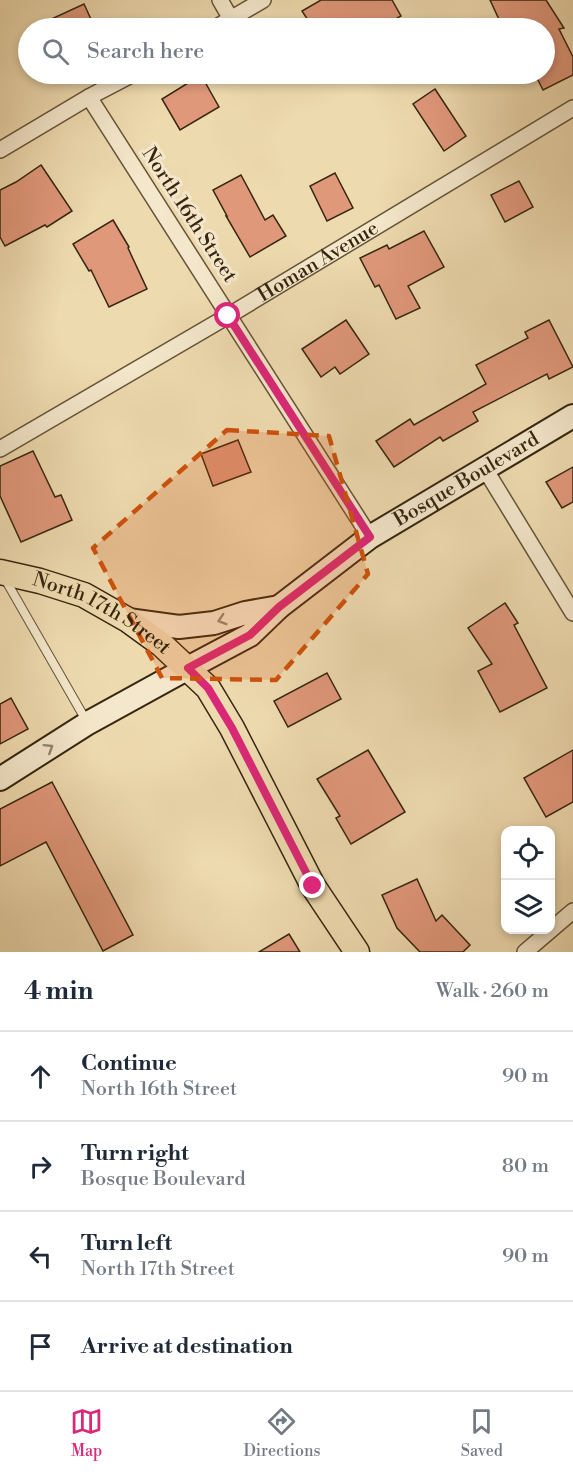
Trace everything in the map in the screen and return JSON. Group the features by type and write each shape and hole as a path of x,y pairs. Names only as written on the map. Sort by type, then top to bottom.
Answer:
{"main road":[{"name":"Bosque Boulevard","path":"0,779 88,723 250,635 279,607 370,537 573,416"},
{"name":"North 17th Street","path":"0,572 40,581 84,595 128,620 161,644 208,688 232,728 313,886 357,952"},
{"path":"128,620 179,627 214,624 245,613 279,607"}],"street":[{"path":"220,0 230,18"},
{"path":"233,18 262,0"},
{"path":"0,150 114,84"},
{"name":"North 16th Street","path":"89,97 370,537"},
{"name":"Homan Avenue","path":"0,449 228,316 573,108"},
{"path":"485,469 573,613"},
{"path":"525,952 573,911"}],"lane":[{"path":"0,572 88,723"}],"highlighted area":[{"path":"227,430 329,436 368,574 276,680 162,678 93,548"}],"building":[{"path":"321,0 392,0 401,16 397,18 307,18 302,11"},
{"path":"490,0 546,0 564,28 559,29 573,57 573,75 555,84 555,18 498,18"},
{"path":"84,4 90,18 54,18"},
{"path":"186,84 206,84 219,107 180,130 162,99"},
{"path":"540,84 555,84 543,90"},
{"path":"435,89 466,136 444,151 413,104"},
{"path":"41,165 72,211 47,227 45,225 5,246 0,237 0,190"},
{"path":"335,173 353,208 327,221 310,186"},
{"path":"241,175 265,220 273,215 286,236 250,257 213,190"},
{"path":"519,181 533,207 505,222 491,195"},
{"path":"113,220 129,247 147,289 109,307 91,270 89,271 73,244"},
{"path":"424,231 444,267 408,286 420,308 396,319 379,285 375,287 360,258 387,245 389,249"},
{"path":"346,320 369,354 340,374 335,367 321,377 302,349"},
{"path":"549,320 573,367 549,379 547,374 473,412 478,421 443,441 440,437 394,467 376,441 410,419 414,425 486,384 476,365 528,338 525,332"},
{"path":"238,440 251,472 213,486 201,454"},
{"path":"33,451 55,497 61,495 72,520 21,542 0,496 0,466"},
{"path":"573,467 573,502 562,508 546,482"},
{"path":"505,603 518,623 514,625 547,688 500,712 478,671 492,664 468,628"},
{"path":"327,673 341,699 288,727 274,701"},
{"path":"11,698 28,729 0,744 0,704"},
{"path":"368,750 405,812 351,844 336,818 340,816 317,779"},
{"path":"573,750 573,802 546,817 524,778"},
{"path":"52,782 133,935 103,951 46,842 0,866 0,809"},
{"path":"417,879 436,921 442,915 470,945 463,952 420,952 397,928 382,895"},
{"path":"289,934 300,952 259,952"}],"route":[{"path":"228,316 370,537 279,607 250,635 188,668 208,688 232,728 313,886"}]}
